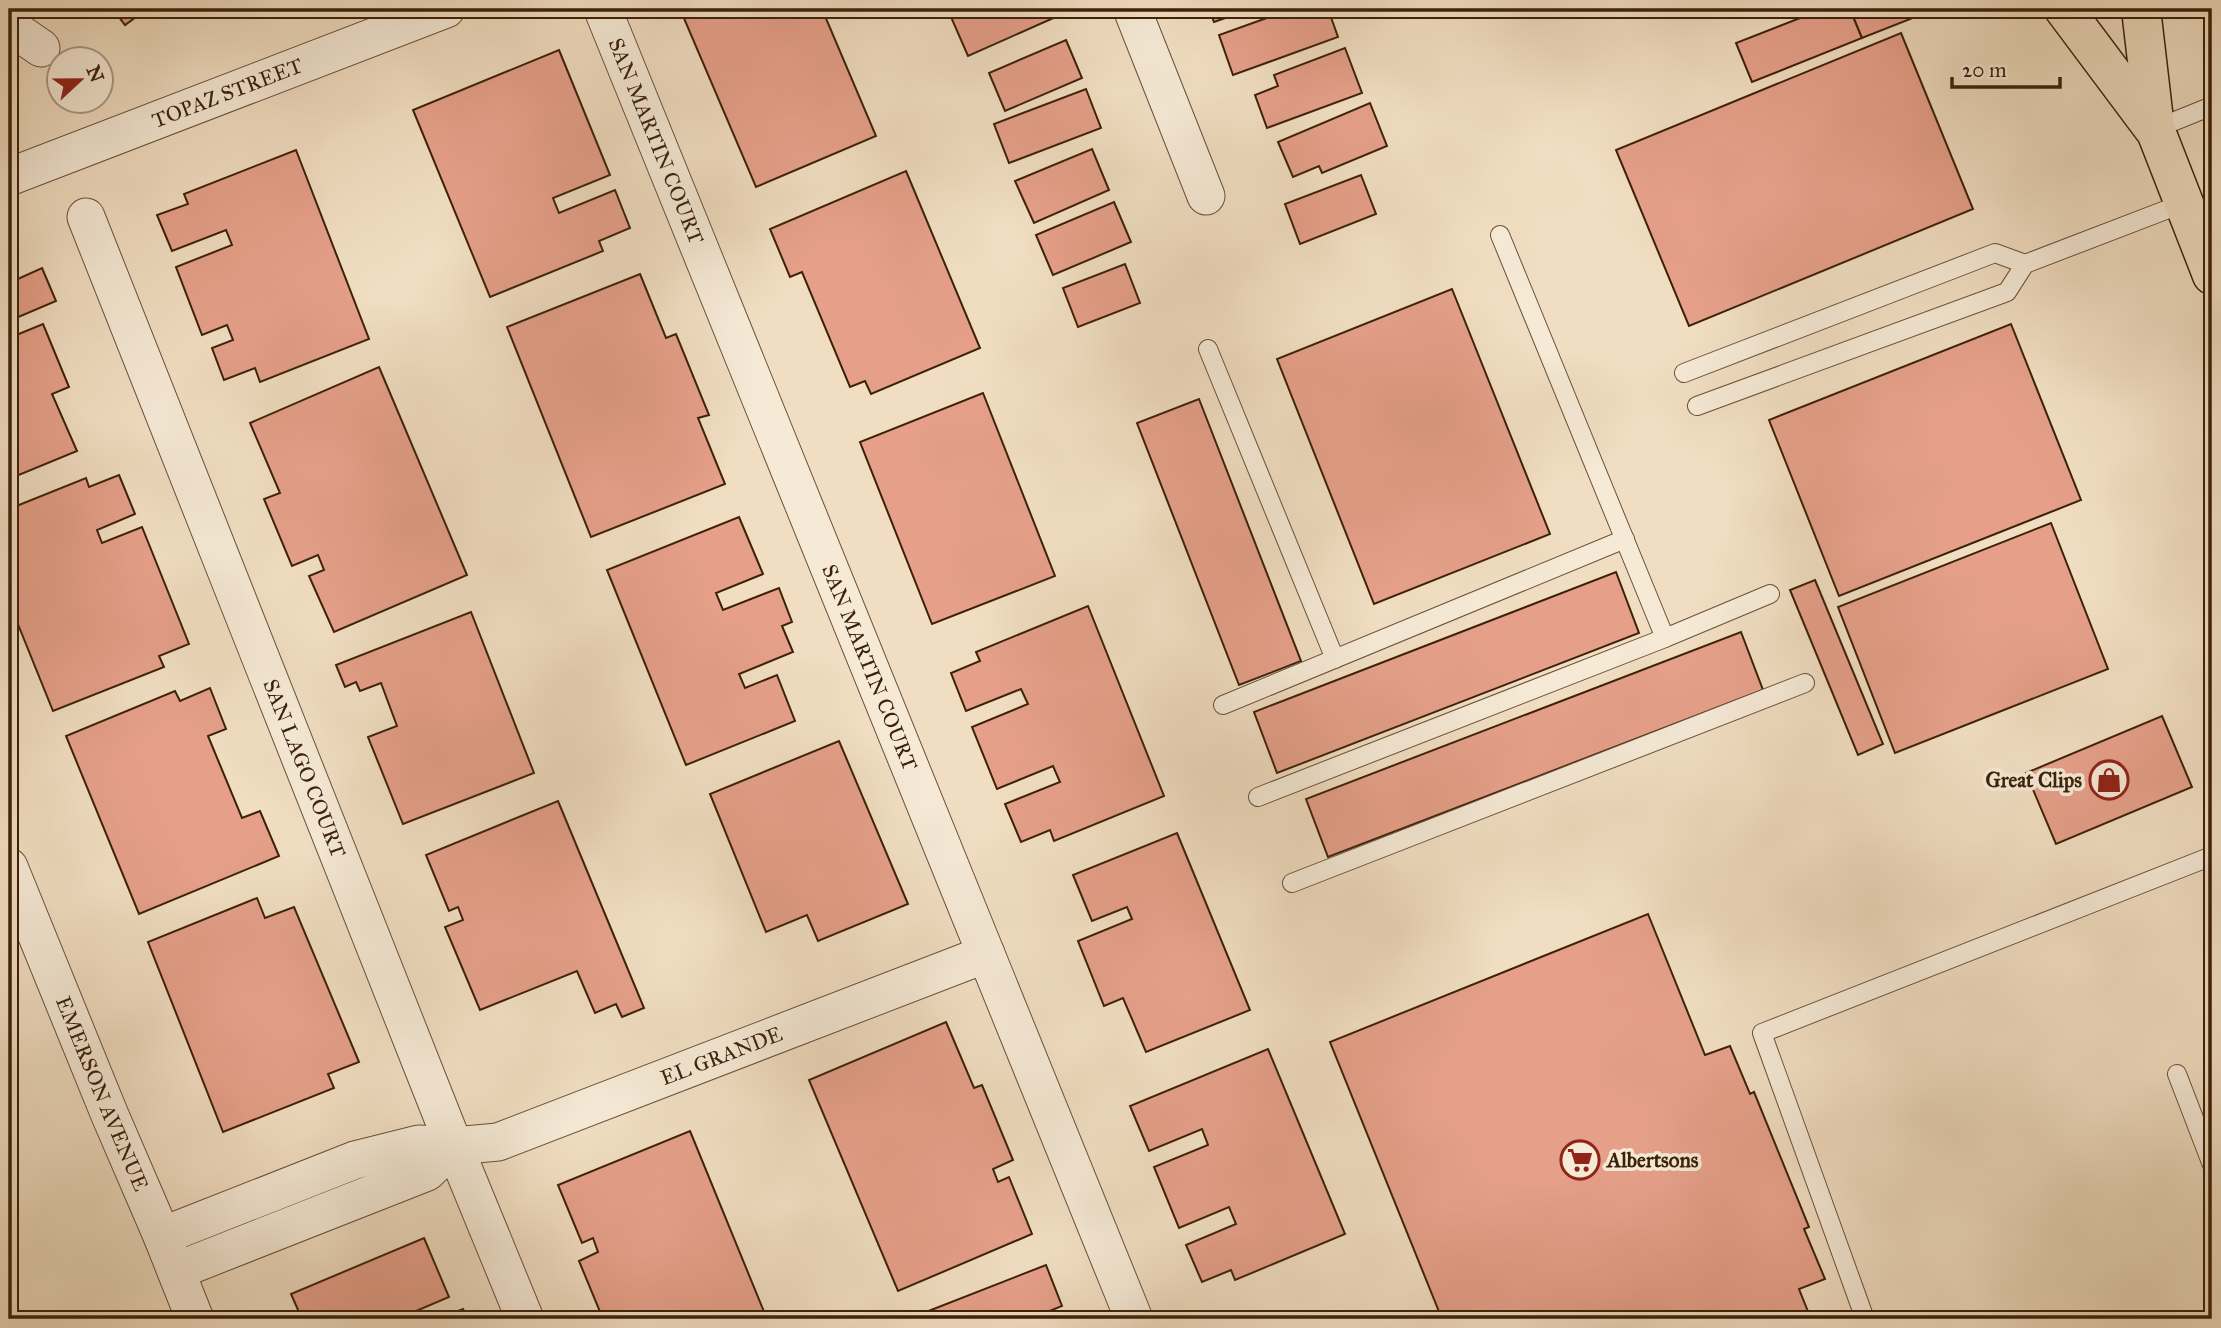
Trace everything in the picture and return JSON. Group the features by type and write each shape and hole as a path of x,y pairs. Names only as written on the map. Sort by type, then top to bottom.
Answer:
{"main road":[{"path":"2063,9 2155,129"},
{"path":"2141,9 2155,129 2212,275"}],"street":[{"name":"TOPAZ STREET","path":"9,177 446,9"},
{"path":"1132,9 1206,196"},
{"name":"SAN MARTIN COURT","path":"605,15 1134,1319"},
{"path":"9,26 41,48"},
{"name":"SAN LAGO COURT","path":"86,217 525,1319"},
{"name":"EMERSON AVENUE","path":"9,867 195,1319"},
{"name":"EL GRANDE","path":"176,1271 315,1196 355,1160 419,1144 454,1146 498,1142 986,954"},
{"name":"EL GRANDE","path":"162,1236 315,1196"}],"lane":[{"path":"2155,129 2212,106"},
{"path":"1697,406 2007,292 2025,264 2183,202"},
{"path":"1500,235 1665,638"},
{"path":"1684,373 1995,253 2025,264"},
{"path":"1208,349 1335,659"},
{"path":"1223,705 1625,539"},
{"path":"1258,797 1665,638 1770,594"},
{"path":"1292,883 1805,684"},
{"path":"1865,1319 1762,1033 2212,856"},
{"path":"2178,1074 2212,1165"}],"building":[{"path":"113,9 147,9 125,25"},
{"path":"680,9 822,9 876,136 756,187"},
{"path":"970,9 1054,9 1058,16 968,56 951,17"},
{"path":"1209,9 1251,9 1214,22"},
{"path":"1292,9 1328,9 1338,37 1233,75 1219,35"},
{"path":"1823,9 1850,9 1862,38 1752,82 1736,43"},
{"path":"1850,9 1921,9 1923,14 1862,38"},
{"path":"1901,33 1973,209 1689,326 1616,150"},
{"path":"1066,40 1082,78 1005,111 989,73"},
{"path":"1345,48 1362,93 1267,128 1255,95 1278,86 1274,75"},
{"path":"559,50 610,175 553,198 559,213 615,190 630,228 599,241 603,251 490,297 413,110"},
{"path":"1086,89 1101,128 1009,163 994,124"},
{"path":"1370,103 1387,146 1322,173 1319,166 1293,177 1278,142"},
{"path":"1092,149 1109,190 1034,223 1015,181"},
{"path":"296,150 369,339 260,382 255,368 224,380 212,348 233,340 227,325 202,335 176,267 232,245 226,230 172,251 157,215 188,204 184,194"},
{"path":"906,171 980,348 871,394 865,381 850,387 802,272 790,277 770,229"},
{"path":"1361,175 1376,214 1300,244 1285,204"},
{"path":"1114,202 1131,242 1053,275 1036,235"},
{"path":"1125,264 1140,303 1078,327 1063,288"},
{"path":"42,268 56,301 9,321 9,283"},
{"path":"640,274 666,338 676,334 709,415 698,418 725,484 591,537 507,327"},
{"path":"1452,289 1550,534 1374,604 1277,359"},
{"path":"43,324 69,387 52,394 77,451 9,479 9,338"},
{"path":"2011,324 2081,500 1839,596 1769,420"},
{"path":"379,367 467,575 334,632 309,576 324,570 318,555 292,566 264,499 280,493 250,423"},
{"path":"983,393 1055,576 932,624 860,442"},
{"path":"1199,399 1301,661 1239,685 1137,423"},
{"path":"119,475 135,514 97,530 102,543 142,527 189,644 159,656 164,667 53,711 9,602 9,509 86,478 89,487"},
{"path":"739,517 763,574 716,593 723,610 779,588 792,622 782,626 793,652 739,674 745,688 777,675 795,721 686,765 607,570"},
{"path":"2051,523 2108,669 1895,753 1838,607"},
{"path":"1616,572 1639,633 1277,773 1254,712"},
{"path":"1815,580 1883,744 1858,755 1790,590"},
{"path":"1088,606 1164,796 1054,841 1050,830 1021,842 1005,804 1060,782 1053,766 997,789 972,727 1028,704 1021,689 966,711 951,673 980,661 976,652"},
{"path":"471,612 534,773 403,824 368,737 397,726 381,683 360,691 356,682 345,687 336,665"},
{"path":"1741,632 1763,690 1328,857 1306,799"},
{"path":"210,688 226,729 208,736 242,818 260,811 279,856 139,914 66,736 175,691 180,701"},
{"name":"Great Clips","path":"2162,716 2192,787 2056,844 2026,773"},
{"path":"839,741 908,904 818,941 807,915 766,932 710,794"},
{"path":"558,801 644,1008 622,1017 616,1004 595,1013 577,971 480,1010 445,927 463,920 458,907 449,911 426,855"},
{"path":"1177,833 1250,1010 1146,1052 1123,998 1104,1006 1078,941 1132,919 1127,907 1092,921 1073,875"},
{"path":"257,898 265,918 294,907 359,1062 328,1074 334,1088 223,1132 148,942"},
{"name":"Albertsons","path":"1648,914 1705,1055 1730,1046 1750,1094 1754,1092 1809,1227 1804,1229 1825,1279 1799,1289 1811,1319 1442,1319 1330,1042"},
{"path":"946,1022 974,1088 982,1085 1013,1160 993,1169 998,1182 1009,1177 1032,1234 898,1291 809,1080"},
{"path":"1268,1049 1345,1234 1235,1280 1231,1270 1202,1282 1186,1245 1236,1224 1229,1207 1179,1228 1154,1167 1208,1145 1202,1129 1149,1151 1130,1106"},
{"path":"690,1131 767,1319 603,1319 579,1261 598,1252 593,1238 582,1243 558,1185"},
{"path":"424,1238 449,1297 402,1317 403,1319 302,1319 291,1294"},
{"path":"1046,1265 1062,1306 1030,1319 908,1319"},
{"path":"463,1309 468,1319 438,1319"}],"place":[{"name":"Great Clips","path":"2109,780"},
{"name":"Albertsons","path":"1580,1160"}]}
